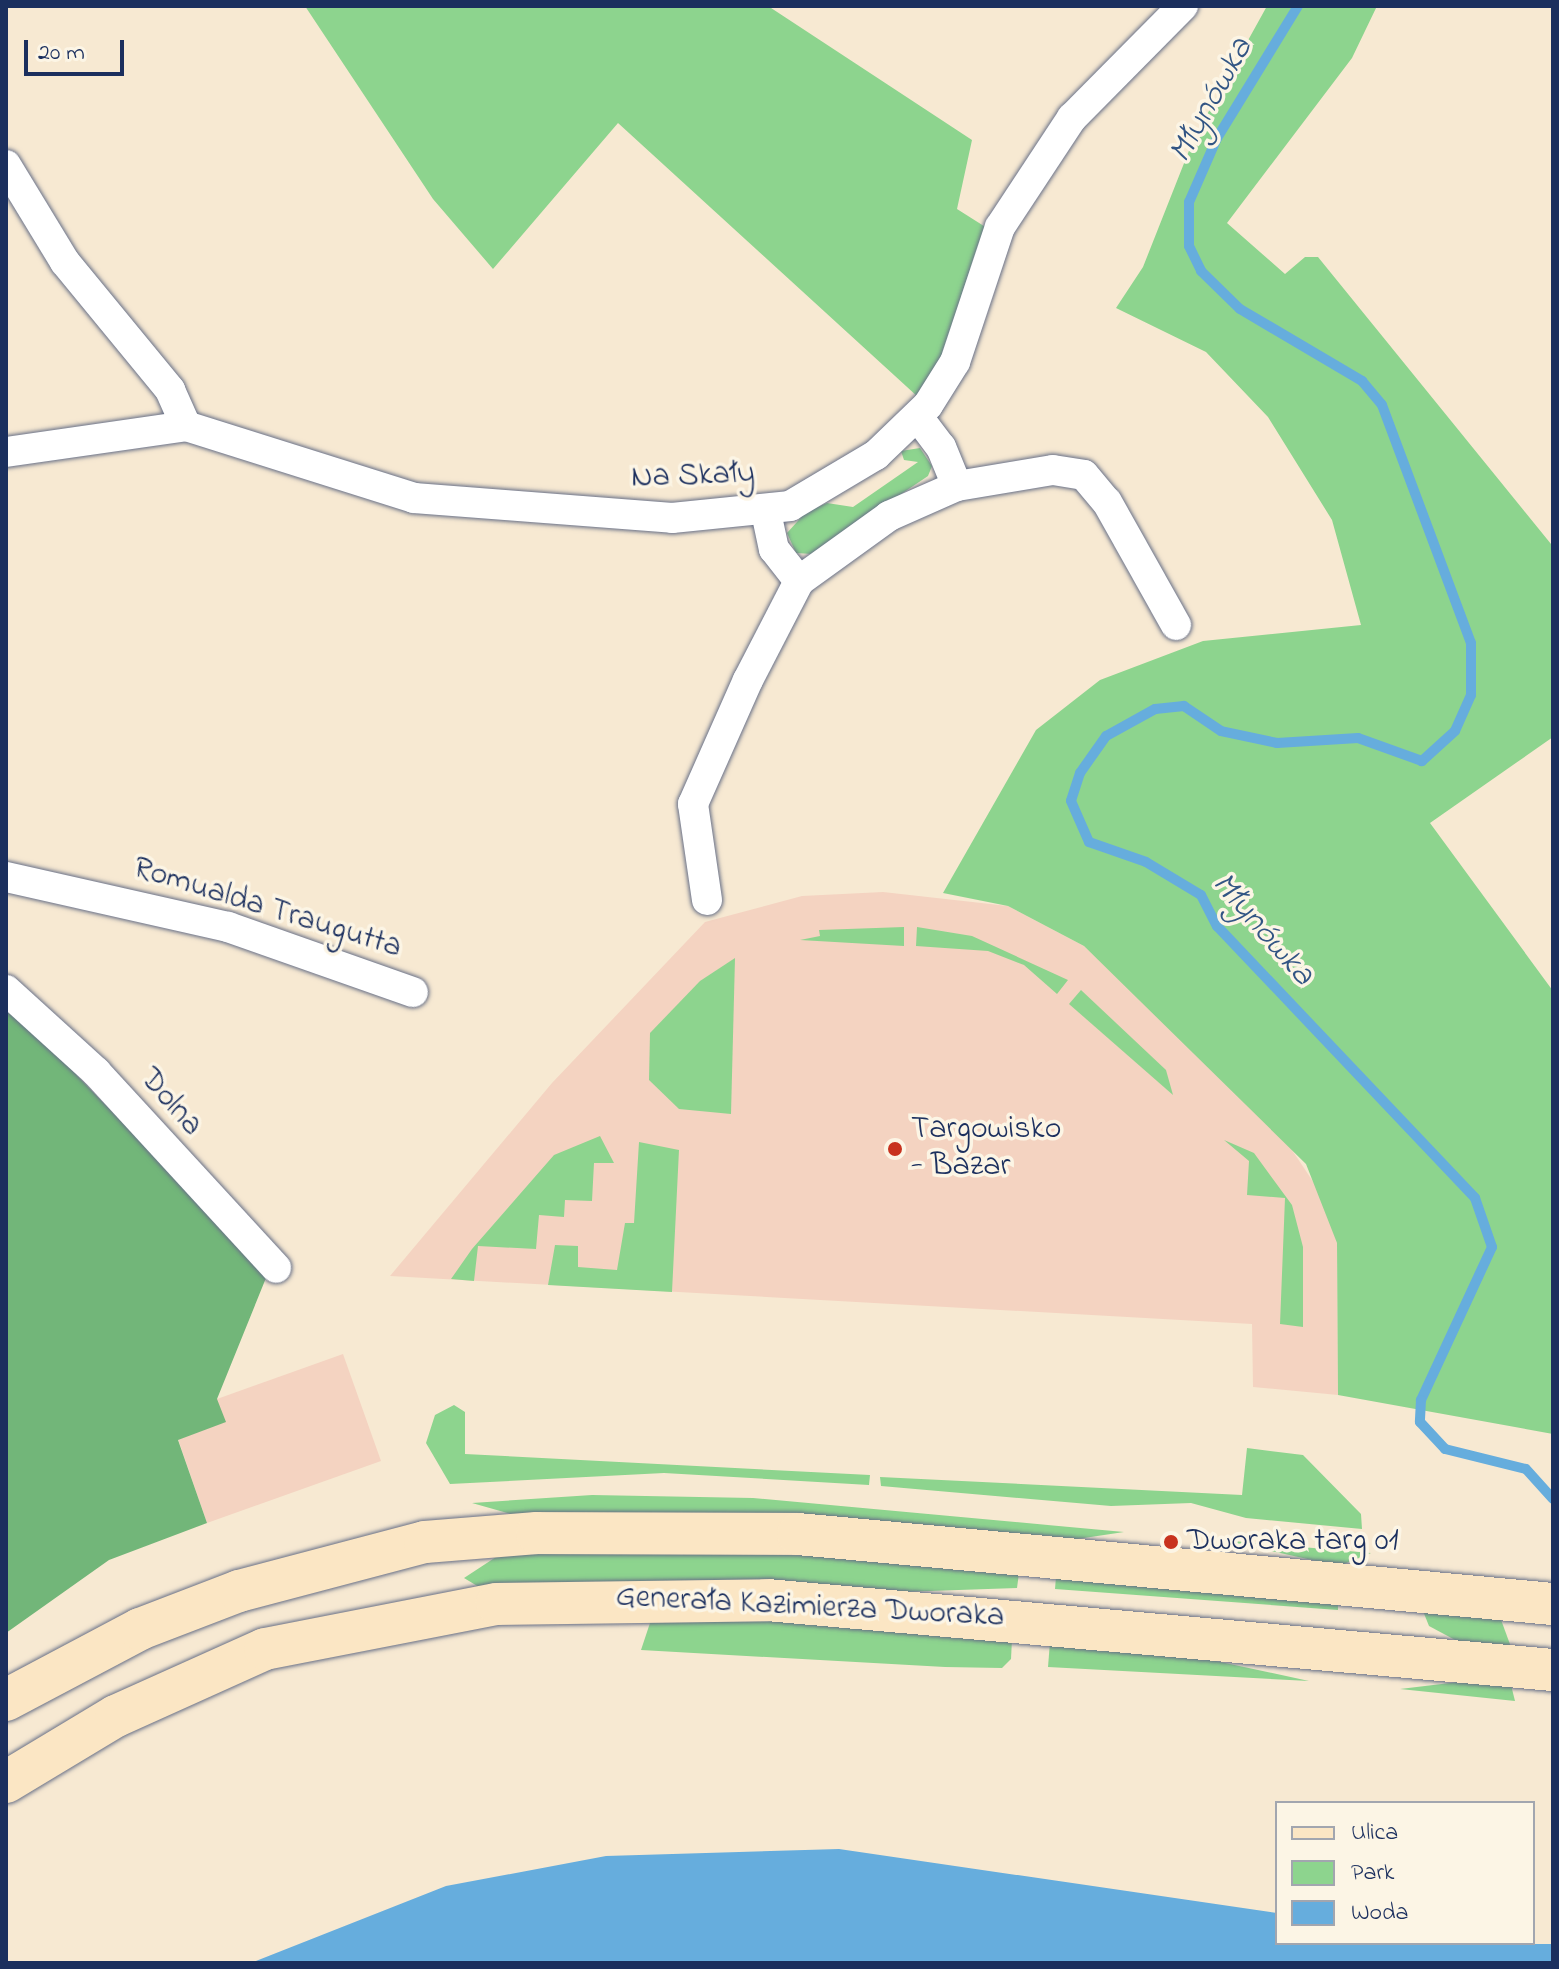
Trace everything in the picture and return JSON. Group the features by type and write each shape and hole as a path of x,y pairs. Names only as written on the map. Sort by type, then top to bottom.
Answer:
{"main road":[{"name":"Generała Kazimierza Dworaka","path":"6,1700 140,1629 239,1591 425,1542 537,1533 798,1534 1553,1604"},
{"name":"Generała Kazimierza Dworaka","path":"6,1782 116,1716 265,1649 497,1604 767,1600 1553,1670"}],"street":[{"name":"Na Skały","path":"6,452 186,426 414,498 625,516 766,512 838,480 918,417 955,362 996,235 1018,198 1090,98 1183,6"},
{"path":"6,165 65,262 170,390 186,426"},
{"path":"918,417 957,486"},
{"path":"707,900 692,818 697,789 799,581 889,516 957,486 1053,470 1084,475 1107,502 1176,625"},
{"path":"766,512 774,549 799,581"},
{"name":"Romualda Traugutta","path":"6,877 228,927 413,992"},
{"name":"Dolna","path":"6,990 96,1072 276,1268"}],"shaded area":[{"name":"Targowisko - Bazar","path":"883,892 1008,906 1084,946 1282,1135 1326,1201 1337,1243 1338,1395 1253,1387 1252,1324 390,1276 552,1083 705,922 802,896"},
{"path":"343,1354 381,1461 207,1523 178,1439 217,1399"}],"green space":[{"path":"305,6 768,6 972,140 957,209 987,228 942,357 918,397 618,123 493,269 433,199"},
{"path":"1267,6 1377,6 1352,58 1227,223 1285,274 1305,257 1318,257 1551,544 1553,737 1430,823 1553,991 1553,1434 1338,1395 1337,1243 1306,1164 1084,946 1008,906 943,893 1036,730 1100,680 1203,641 1361,625 1332,520 1268,417 1206,352 1116,308 1143,267 1194,138"},
{"path":"920,448 932,466 928,476 812,554 796,553 787,533 806,512 827,503 853,507 918,462 904,460 901,451"},
{"path":"904,927 904,946 800,940 820,936 819,930"},
{"path":"917,927 972,936 1068,980 1057,994 1024,965 988,951 916,946"},
{"path":"735,958 731,1114 679,1109 649,1080 650,1033 700,981"},
{"path":"1081,990 1166,1070 1173,1095 1069,1004"},
{"path":"6,1002 268,1273 217,1399 226,1422 178,1440 207,1523 109,1560 6,1633"},
{"path":"600,1136 614,1163 594,1163 592,1201 565,1200 564,1217 539,1215 536,1249 478,1246 474,1281 451,1279 472,1249 554,1155"},
{"path":"1224,1140 1254,1153 1292,1205 1303,1247 1303,1327 1280,1324 1285,1198 1247,1195 1249,1161"},
{"path":"639,1142 679,1150 672,1292 548,1285 555,1245 578,1246 578,1267 617,1270 625,1223 634,1223"},
{"path":"454,1405 465,1412 465,1454 870,1475 869,1485 664,1473 450,1484 426,1443 435,1415"},
{"path":"1247,1448 1303,1455 1361,1514 1362,1529 1246,1518 1191,1503 1111,1506 881,1486 880,1477 1242,1495"},
{"path":"592,1495 753,1498 1124,1532 1064,1541 755,1514 518,1516 472,1503"},
{"path":"1221,1540 1371,1553 1339,1566"},
{"path":"568,1549 824,1556 1019,1573 1017,1588 900,1592 722,1580 479,1587 464,1578 496,1557"},
{"path":"1056,1577 1338,1605 1338,1610 1055,1589"},
{"path":"1423,1611 1500,1617 1511,1647 1457,1641 1429,1626"},
{"path":"723,1616 1012,1639 1011,1659 1002,1668 945,1667 641,1650 651,1620"},
{"path":"1050,1642 1188,1655 1309,1681 1048,1667"},
{"path":"1475,1680 1511,1685 1515,1701 1400,1689"}],"water":[{"path":"839,1849 1275,1913 1275,1945 1553,1944 1553,1963 251,1963 446,1886 606,1856"}],"waterway":[{"name":"Młynówka","path":"1298,6 1217,138 1189,202 1189,246 1201,271 1240,309 1362,381 1382,405 1471,643 1471,695 1455,731 1422,761 1358,738 1277,743 1221,731 1184,706 1155,709 1106,736 1080,773 1071,801 1089,842 1146,862 1201,895 1217,926 1475,1198 1492,1247 1421,1400 1420,1422 1445,1449 1526,1469 1553,1499"}],"place":[{"name":"Targowisko - Bazar","path":"895,1149"},
{"name":"Dworaka targ 01","path":"1171,1542"}]}
